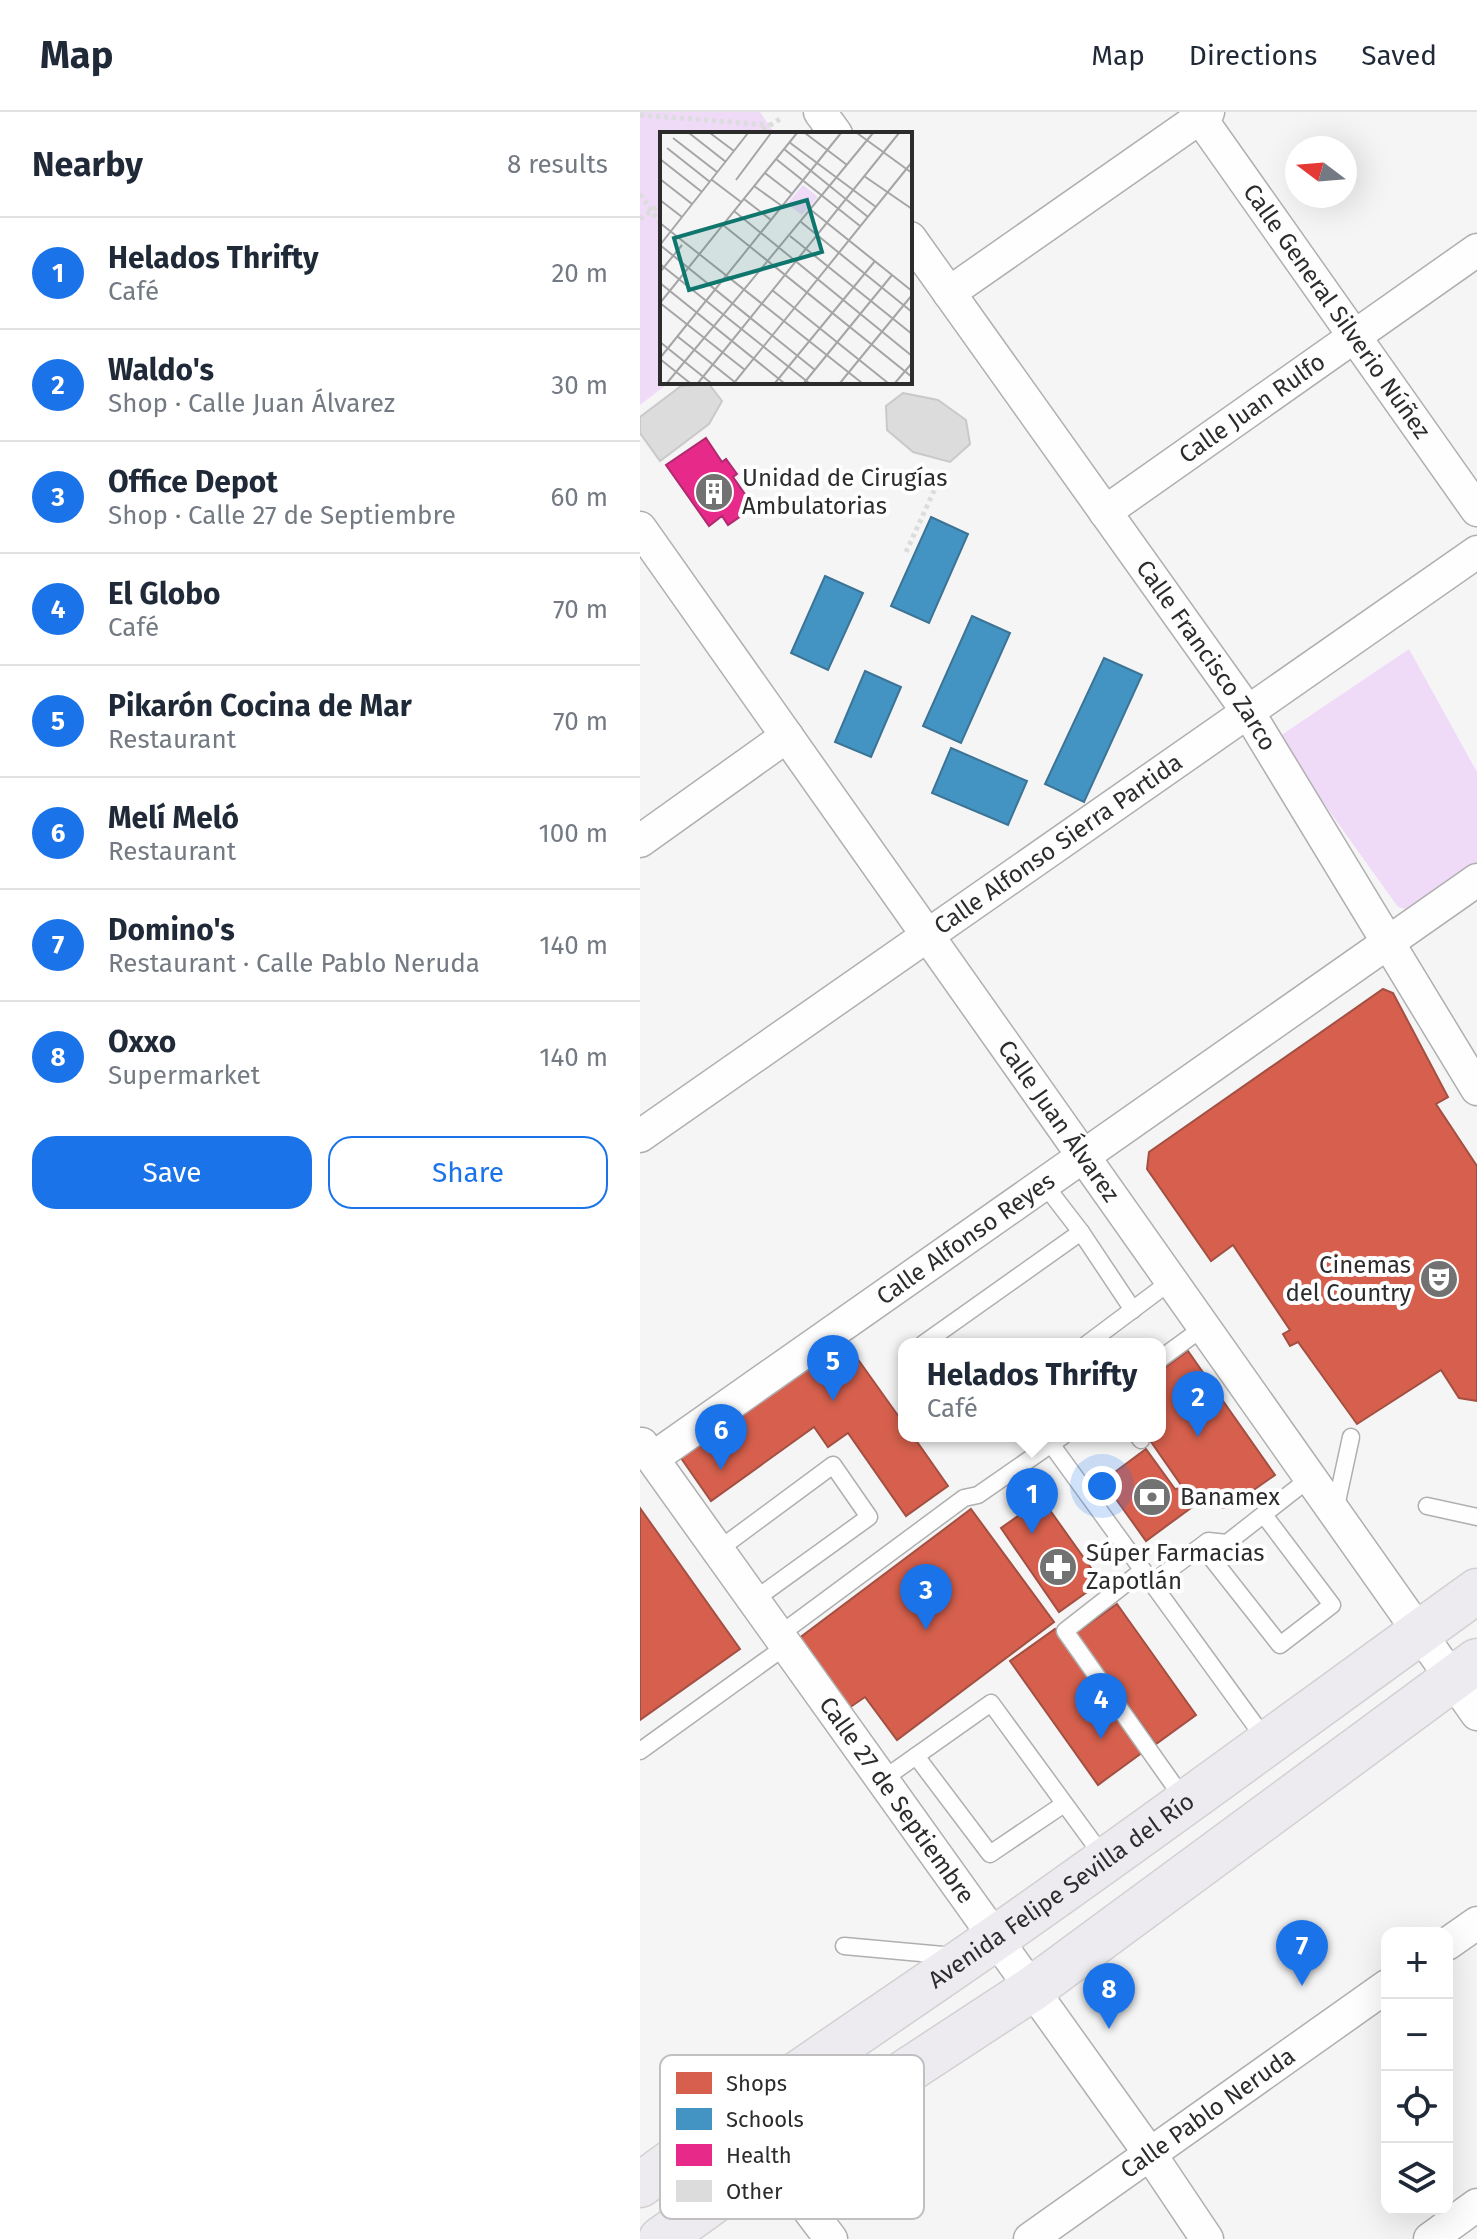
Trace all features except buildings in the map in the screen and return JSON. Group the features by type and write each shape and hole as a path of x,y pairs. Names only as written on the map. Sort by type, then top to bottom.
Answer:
{"main road":[{"name":"Avenida Felipe Sevilla del Río","path":"824,2055 1187,1803 1477,1591"},
{"path":"924,2060 1032,1989 1464,1670"},
{"name":"Avenida Felipe Sevilla del Río","path":"640,2185 660,2170"},
{"path":"661,2239 689,2219"}],"street":[{"path":"820,112 835,132"},
{"path":"949,293 1201,114"},
{"name":"Calle General Silverio Núñez","path":"1201,114 1477,510"},
{"name":"Calle Francisco Zarco","path":"912,241 1248,712 1477,1089"},
{"name":"Calle Juan Rulfo","path":"1105,512 1477,250"},
{"name":"Calle Juan Álvarez","path":"640,528 1419,1633 1464,1670 1477,1714"},
{"name":"Calle Alfonso Sierra Partida","path":"640,1136 1477,552"},
{"path":"640,841 787,736"},
{"name":"Calle Alfonso Reyes","path":"646,1450 1044,1184 1477,880"},
{"name":"Calle 27 de Septiembre","path":"646,1450 882,1780 981,1948 1032,1989 1207,2239"},
{"path":"1453,1940 1477,1923"},
{"name":"Calle Pablo Neruda","path":"1030,2239 1381,1990"},
{"path":"1430,2239 1477,2205"},
{"path":"816,2219 831,2239"}],"lane":[{"path":"1044,1184 1081,1232 1133,1310"},
{"path":"931,1338 1081,1232"},
{"path":"1095,1338 1171,1281"},
{"path":"1166,1355 1204,1327"},
{"path":"1335,1512 1351,1437"},
{"path":"640,1751 964,1498 978,1495 1054,1442"},
{"path":"1058,1442 1147,1577 1269,1744"},
{"path":"718,1550 833,1465 869,1517 754,1600"},
{"path":"1187,1803 1065,1631 1208,1541 1227,1543 1310,1478"},
{"path":"1427,1506 1477,1517"},
{"path":"1202,1546 1280,1645 1332,1605 1264,1515"},
{"path":"882,1780 991,1703 1106,1860"},
{"path":"916,1756 990,1854 1064,1804"},
{"path":"844,1946 981,1948"}],"path":[{"path":"640,115 769,125"},
{"path":"759,132 780,119"},
{"path":"640,194 660,223"},
{"path":"640,219 660,205"},
{"path":"906,552 944,469"}],"shaded area":[{"path":"640,112 760,112 774,132 660,132 660,384 667,384 640,405"},
{"path":"1409,649 1477,772 1477,868 1413,911 1398,907 1277,738"}],"place":[{"name":"Unidad de Cirugías Ambulatorias","path":"714,492"},
{"name":"Cinemas del Country","path":"1439,1279"},
{"name":"Pikarón Cocina de Mar","path":"833,1401"},
{"name":"Waldo's","path":"1198,1437"},
{"name":"Melí Meló","path":"721,1470"},
{"name":"Banamex","path":"1152,1497"},
{"name":"Helados Thrifty","path":"1032,1534"},
{"name":"Súper Farmacias Zapotlán","path":"1058,1567"},
{"name":"Office Depot","path":"926,1630"},
{"name":"El Globo","path":"1101,1739"},
{"name":"Domino's","path":"1302,1986"},
{"name":"Oxxo","path":"1109,2029"}]}
